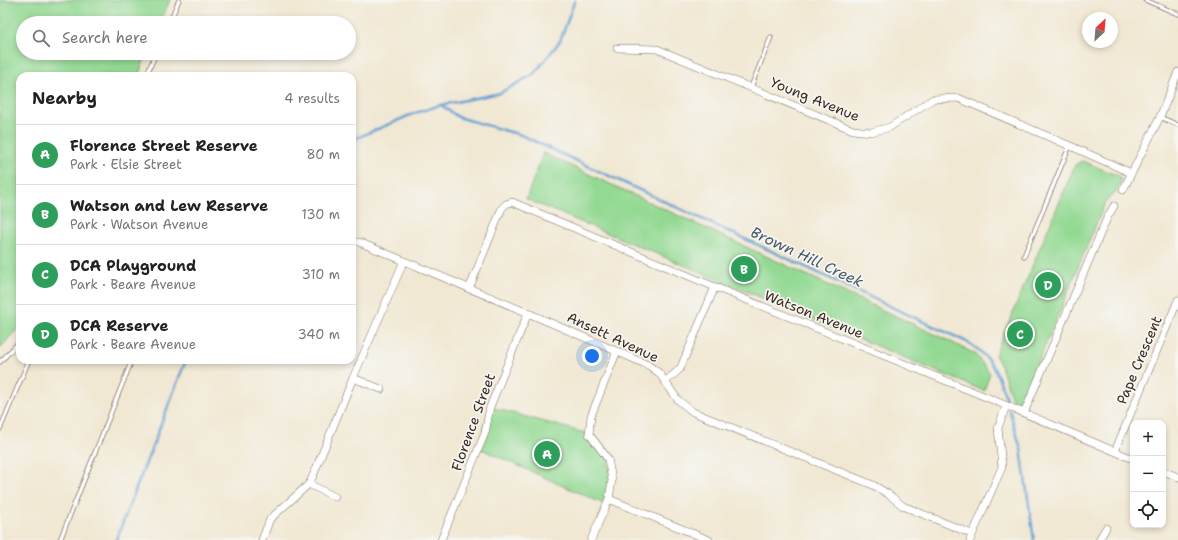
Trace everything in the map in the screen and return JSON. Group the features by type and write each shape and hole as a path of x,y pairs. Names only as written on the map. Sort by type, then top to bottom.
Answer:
{"street":[{"name":"Young Avenue","path":"617,48 657,49 853,130 871,132 890,127 933,99 958,98 1070,145 1131,173"},
{"path":"1123,190 1160,117 1178,72"},
{"name":"Watson Avenue","path":"469,289 502,208 506,204 512,202 714,287 1130,458"},
{"path":"1021,412 1107,218 1114,206"},
{"name":"Ansett Avenue","path":"359,242 469,289 528,312 648,365 659,373 666,381 678,400 693,412 873,485 888,494 903,506 971,537"},
{"path":"262,540 270,519 309,484 404,261"},
{"path":"666,381 680,369 714,287"},
{"name":"Pape Crescent","path":"1115,451 1178,300"},
{"name":"Florence Street","path":"441,540 485,433 490,406 528,312"},
{"path":"591,540 609,498 612,480 608,460 589,434 591,416 617,351"},
{"path":"353,378 381,389"},
{"path":"971,537 1002,467 998,428 1006,406"},
{"path":"1166,472 1178,477"},
{"path":"309,484 335,496"},
{"path":"609,498 709,540"},
{"path":"1099,540 1106,528"}],"lane":[{"path":"172,16 178,0"},
{"path":"1145,0 1178,14"},
{"path":"751,87 771,37"},
{"path":"148,72 153,60"},
{"path":"1160,117 1178,125"},
{"path":"1024,256 1070,145"},
{"path":"0,362 16,345"},
{"path":"0,429 27,364"},
{"path":"60,540 130,364"}],"green space":[{"path":"0,0 170,0 163,16 16,16 16,60 144,60 140,72 16,72 16,330 0,348"},
{"path":"543,153 975,354 990,373 984,391 526,199"},
{"path":"1082,161 1119,176 1121,180 1118,189 1105,203 1028,387 1019,401 1013,403 1001,366 995,355 1075,165"},
{"path":"490,407 589,434 608,459 612,480 606,505 479,448"}],"waterway":[{"path":"356,138 415,113 441,105 500,93 534,74 560,41 575,0"},
{"name":"Brown Hill Creek","path":"441,105 458,117 521,135 965,341 975,347 989,360 998,376 1008,405"},
{"path":"116,540 184,364"},
{"name":"Brown Hill Creek","path":"1009,409 1021,449 1034,540"}],"place":[{"name":"Watson and Lew Reserve","path":"744,269"},
{"name":"DCA Reserve","path":"1048,285"},
{"name":"DCA Playground","path":"1020,334"},
{"name":"Florence Street Reserve","path":"547,454"}]}
